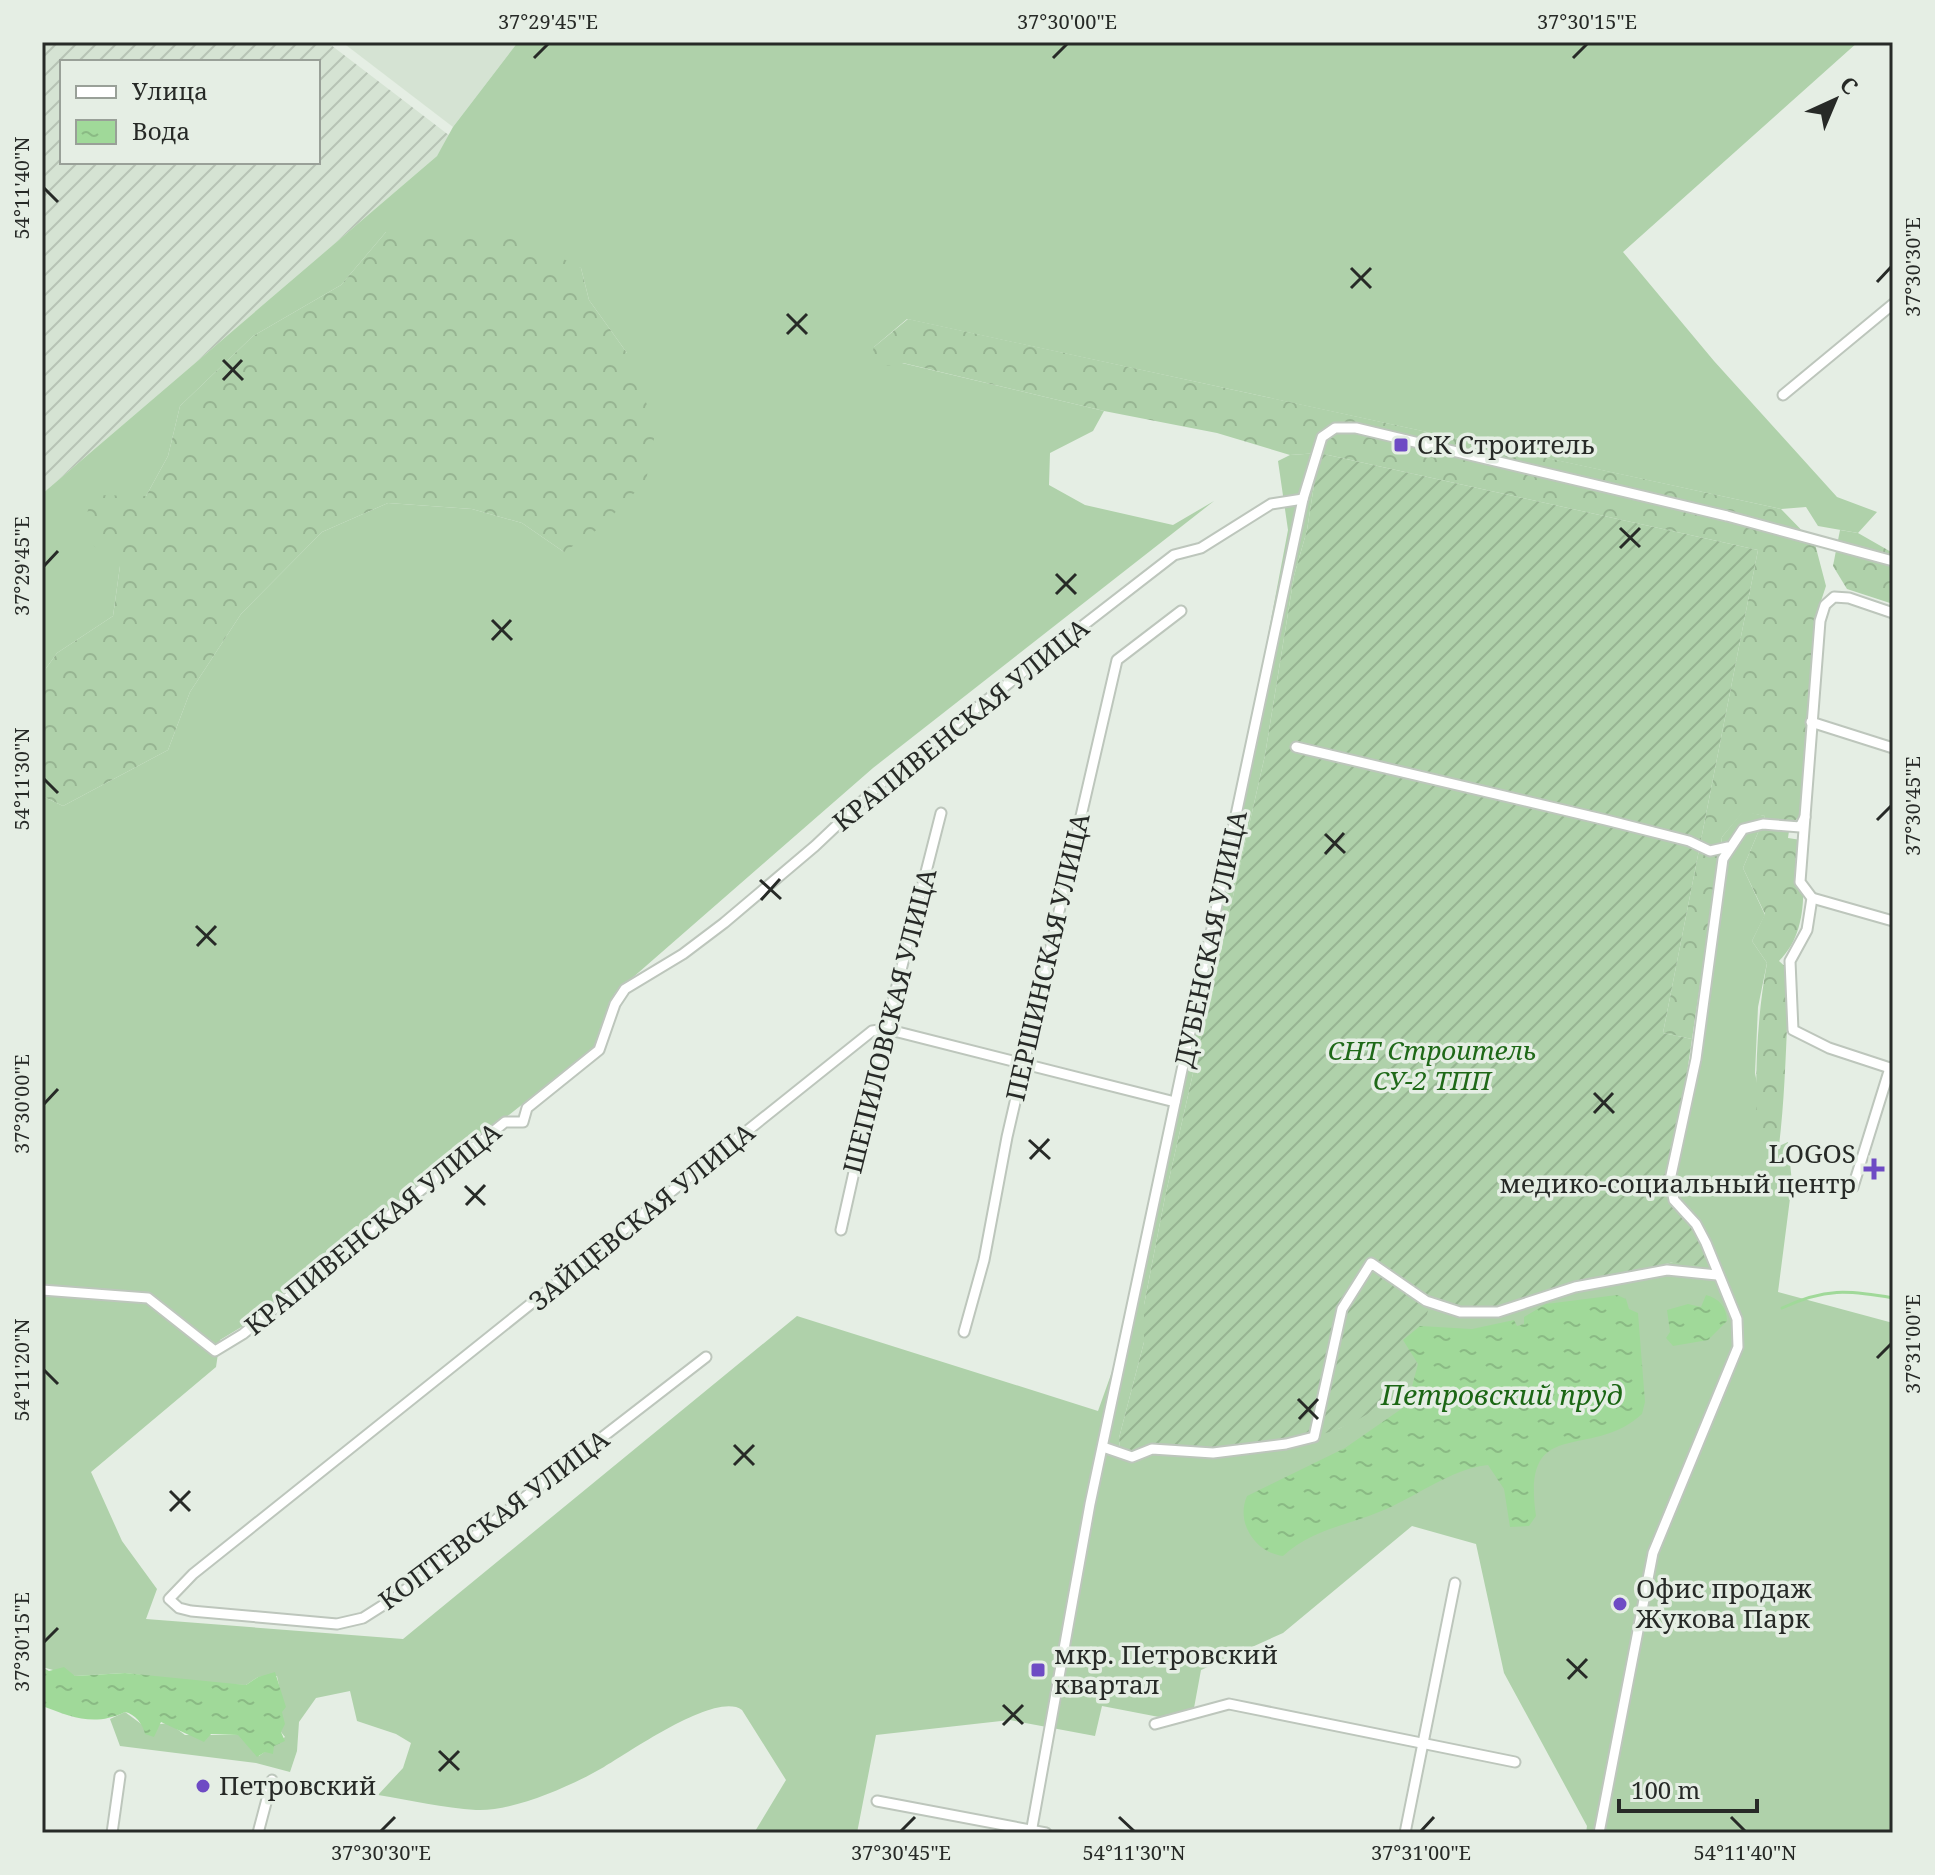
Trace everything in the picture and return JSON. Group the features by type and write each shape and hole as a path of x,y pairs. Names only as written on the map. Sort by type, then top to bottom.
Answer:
{"street":[{"path":"1783,395 1893,304"},
{"name":"ДУБЕНСКАЯ УЛИЦА","path":"1032,1832 1078,1562 1303,499 1314,453 1326,433 1339,427 1356,428 1727,516 1893,561"},
{"name":"КРАПИВЕНСКАЯ УЛИЦА","path":"42,1290 148,1298 215,1351 243,1334 505,1122 523,1122 527,1108 599,1050 615,1004 625,989 683,954 724,923 815,846 889,776 1174,555 1201,548 1271,504 1303,499"},
{"path":"1893,613 1849,598 1834,597 1825,605 1820,621 1800,882 1812,898 1893,921"},
{"name":"ПЕРШИНСКАЯ УЛИЦА","path":"964,1332 984,1260 1024,1064 1117,660 1181,611"},
{"path":"1811,722 1893,748"},
{"path":"1296,747 1606,820 1689,841 1710,851 1728,847"},
{"name":"ШЕПИЛОВСКАЯ УЛИЦА","path":"841,1230 886,1029 941,813"},
{"path":"1599,1833 1653,1553 1738,1347 1737,1319 1699,1228 1674,1200 1670,1180 1696,1059 1723,859 1728,847 1743,829 1763,824 1800,827 1805,817"},
{"path":"1812,898 1807,930 1790,961 1793,1030 1829,1048 1891,1068 1853,1187"},
{"name":"ЗАЙЦЕВСКАЯ УЛИЦА","path":"169,1599 193,1574 616,1239 861,1038 876,1029 886,1029"},
{"path":"886,1029 1175,1102"},
{"path":"1103,1447 1132,1457 1152,1449 1213,1453 1314,1437 1342,1309 1371,1263 1426,1301 1460,1312 1498,1312 1575,1287 1667,1270 1717,1275"},
{"name":"КОПТЕВСКАЯ УЛИЦА","path":"169,1599 176,1607 191,1611 337,1624 363,1618 396,1597 706,1357"},
{"path":"1405,1833 1455,1583"},
{"path":"1155,1724 1229,1704 1515,1762"},
{"path":"112,1833 120,1776"},
{"path":"258,1833 272,1780"},
{"path":"877,1801 1046,1833"}],"shaded area":[{"path":"42,42 327,42 450,136 437,156 42,494"},
{"path":"342,42 518,42 453,127"}],"green space":[{"path":"518,42 1858,42 1623,252 1714,361 1837,497 1877,512 1858,533 1818,526 1806,507 1781,509 907,319 874,347 902,363 1104,411 1093,431 1050,453 1049,485 1085,505 1173,525 1214,501 873,768 615,993 597,1045 243,1326 220,1340 216,1367 91,1472 122,1541 157,1589 146,1619 403,1639 797,1316 1098,1411 1125,1335 1179,1063 1239,788 1288,530 1278,461 1290,455 1319,453 1307,530 1294,576 1265,755 1165,1197 1144,1305 1144,1342 1119,1438 1120,1449 1301,1439 1340,1428 1373,1410 1429,1300 1529,1298 1572,1282 1618,1277 1673,1262 1671,1201 1664,1179 1682,1107 1722,837 1743,811 1765,816 1743,868 1765,915 1752,941 1767,963 1758,1007 1755,1073 1770,1150 1788,1142 1792,1183 1778,1292 1893,1323 1893,1833 1586,1833 1587,1826 1504,1673 1476,1544 1412,1526 1283,1633 1201,1670 1194,1708 1159,1717 1102,1706 1095,1736 1010,1720 876,1735 857,1833 754,1833 786,1780 742,1710 730,1706 713,1709 673,1726 560,1789 507,1807 476,1810 378,1795 403,1768 411,1743 396,1734 357,1721 350,1691 316,1698 299,1722 297,1751 290,1772 256,1763 120,1746 110,1719 125,1712 144,1726 169,1723 185,1735 239,1735 259,1756 285,1737 281,1732 282,1700 277,1676 258,1677 246,1685 212,1684 125,1673 75,1676 42,1667 42,796 63,806 168,750 190,692 241,614 322,532 388,503 472,509 522,523 564,552 627,353 589,300 581,268 386,232 341,285 253,336 180,406 168,456 146,496 120,566 113,616 57,653 42,674 42,494 437,156 453,127"},
{"path":"386,232 495,233 550,252 581,268 589,300 627,353 656,428 646,481 601,527 564,552 522,523 472,509 388,503 322,532 241,614 190,692 168,750 63,806 42,796 42,674 57,653 113,616 120,566 81,536 92,495 146,496 168,456 180,406 253,336 341,285"},
{"path":"908,319 1781,509 1815,544 1826,586 1817,613 1809,693 1803,815 1790,824 1788,838 1801,840 1803,904 1796,935 1779,961 1790,971 1779,1146 1769,1150 1757,1139 1757,1051 1767,963 1752,941 1765,914 1743,868 1765,816 1743,812 1722,837 1692,1039 1663,1033 1758,550 1319,453 1290,455 1217,433 1104,411 903,363 867,369 874,347"},
{"name":"СНТ Строитель СУ-2 ТПП","path":"1319,453 1758,550 1663,1033 1692,1039 1682,1107 1664,1179 1671,1201 1700,1239 1707,1267 1673,1262 1618,1277 1572,1282 1494,1311 1430,1301 1412,1383 1358,1420 1313,1437 1262,1446 1131,1454 1120,1449 1119,1438 1144,1342 1144,1305 1165,1197 1265,755 1294,576 1307,530"},
{"path":"1840,530 1858,533 1893,553 1893,604 1847,589 1833,566"}],"water":[{"name":"Петровский пруд","path":"1617,1295 1626,1299 1629,1309 1638,1313 1645,1402 1642,1414 1622,1428 1549,1451 1539,1463 1534,1484 1536,1516 1529,1526 1510,1527 1504,1489 1488,1465 1460,1472 1379,1512 1317,1534 1283,1556 1264,1549 1250,1535 1244,1516 1247,1496 1345,1448 1407,1405 1418,1364 1403,1340 1420,1326 1472,1329 1514,1320 1517,1326 1524,1324 1524,1317 1546,1304"},
{"path":"1706,1295 1721,1304 1727,1321 1708,1340 1673,1346 1666,1338 1670,1332 1667,1310 1688,1304 1701,1307"},
{"path":"42,1667 49,1671 64,1667 75,1676 125,1673 246,1685 275,1672 286,1707 282,1712 285,1724 281,1732 285,1741 274,1746 273,1754 265,1752 257,1757 238,1735 211,1734 204,1742 161,1722 154,1737 145,1734 138,1720 125,1712 93,1720 63,1714 42,1706"}],"waterway":[{"path":"1782,1308 1811,1297 1837,1292 1893,1298"}],"place":[{"name":"СК Строитель","path":"1401,445"},
{"name":"LOGOS медико-социальный центр","path":"1874,1169"},
{"name":"Офис продаж Жукова Парк","path":"1620,1604"},
{"name":"мкр. Петровский квартал","path":"1038,1670"},
{"name":"Петровский","path":"203,1786"}]}
